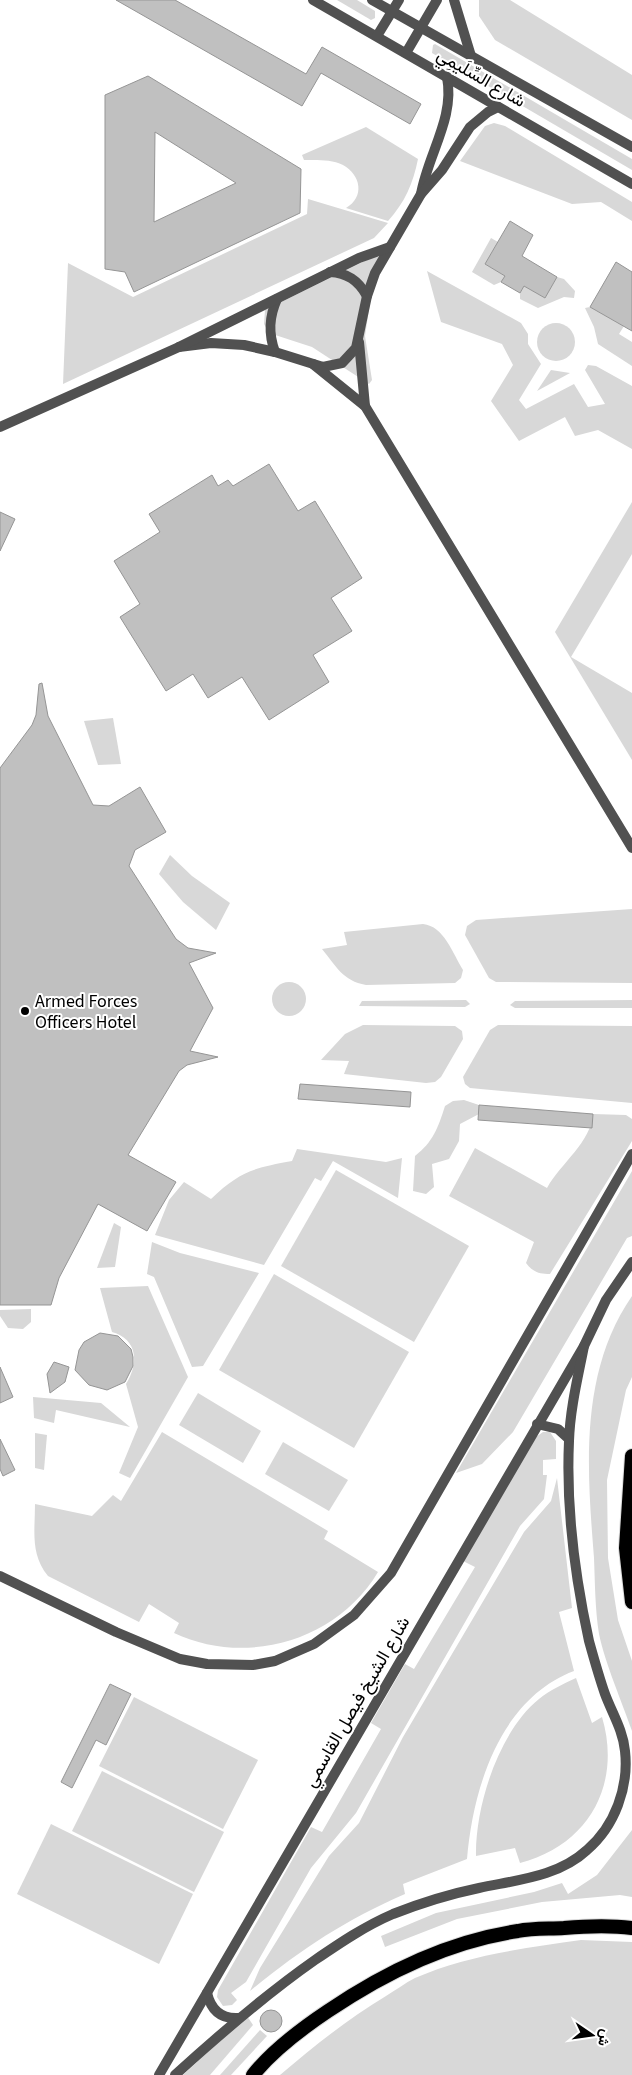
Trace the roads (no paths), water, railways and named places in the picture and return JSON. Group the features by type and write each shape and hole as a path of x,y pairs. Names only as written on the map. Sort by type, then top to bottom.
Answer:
{"highway":[{"path":"632,1456 626,1548 632,1602"},
{"path":"253,2075 265,2061 311,2022 358,1990 410,1964 456,1946 518,1931 578,1927 632,1928"}],"street":[{"name":"شارع السِّلَيمِي","path":"313,0 632,184"},
{"name":"شارع السِّلَيمِي","path":"372,0 632,147"},
{"path":"377,36 399,0"},
{"path":"406,53 437,0"},
{"path":"454,0 471,56"},
{"path":"421,194 432,152 447,114 449,101 447,76"},
{"path":"179,347 227,344 276,352 323,367 342,363 350,356 358,338 367,296 375,273 421,194 448,160 470,127 498,106"},
{"path":"432,152 448,160"},
{"path":"0,427 179,347 359,258 390,247"},
{"path":"329,272 339,273 356,280 367,296"},
{"path":"276,352 271,342 270,320 277,299"},
{"path":"358,338 365,406"},
{"path":"313,364 365,406 632,848"},
{"path":"0,1576 116,1632 180,1659 207,1664 253,1665 275,1660 314,1644 354,1616 391,1573 632,1154"},
{"name":"شارع الشيخ فيصل القاسمي","path":"159,2075 584,1346 606,1300 632,1262"},
{"name":"شارع الشيخ فيصل القاسمي","path":"175,2075 238,2018 337,1945 391,1915 446,1896 549,1873 570,1863 588,1850 603,1834 614,1815 622,1794 626,1772 625,1749 620,1728 604,1692 589,1638 571,1519 569,1439 584,1346"},
{"path":"537,1424 552,1426 569,1439"},
{"path":"207,1994 212,2007 217,2013 230,2018 238,2018"}],"place":[{"name":"Armed Forces Officers Hotel","path":"25,1011"}]}
